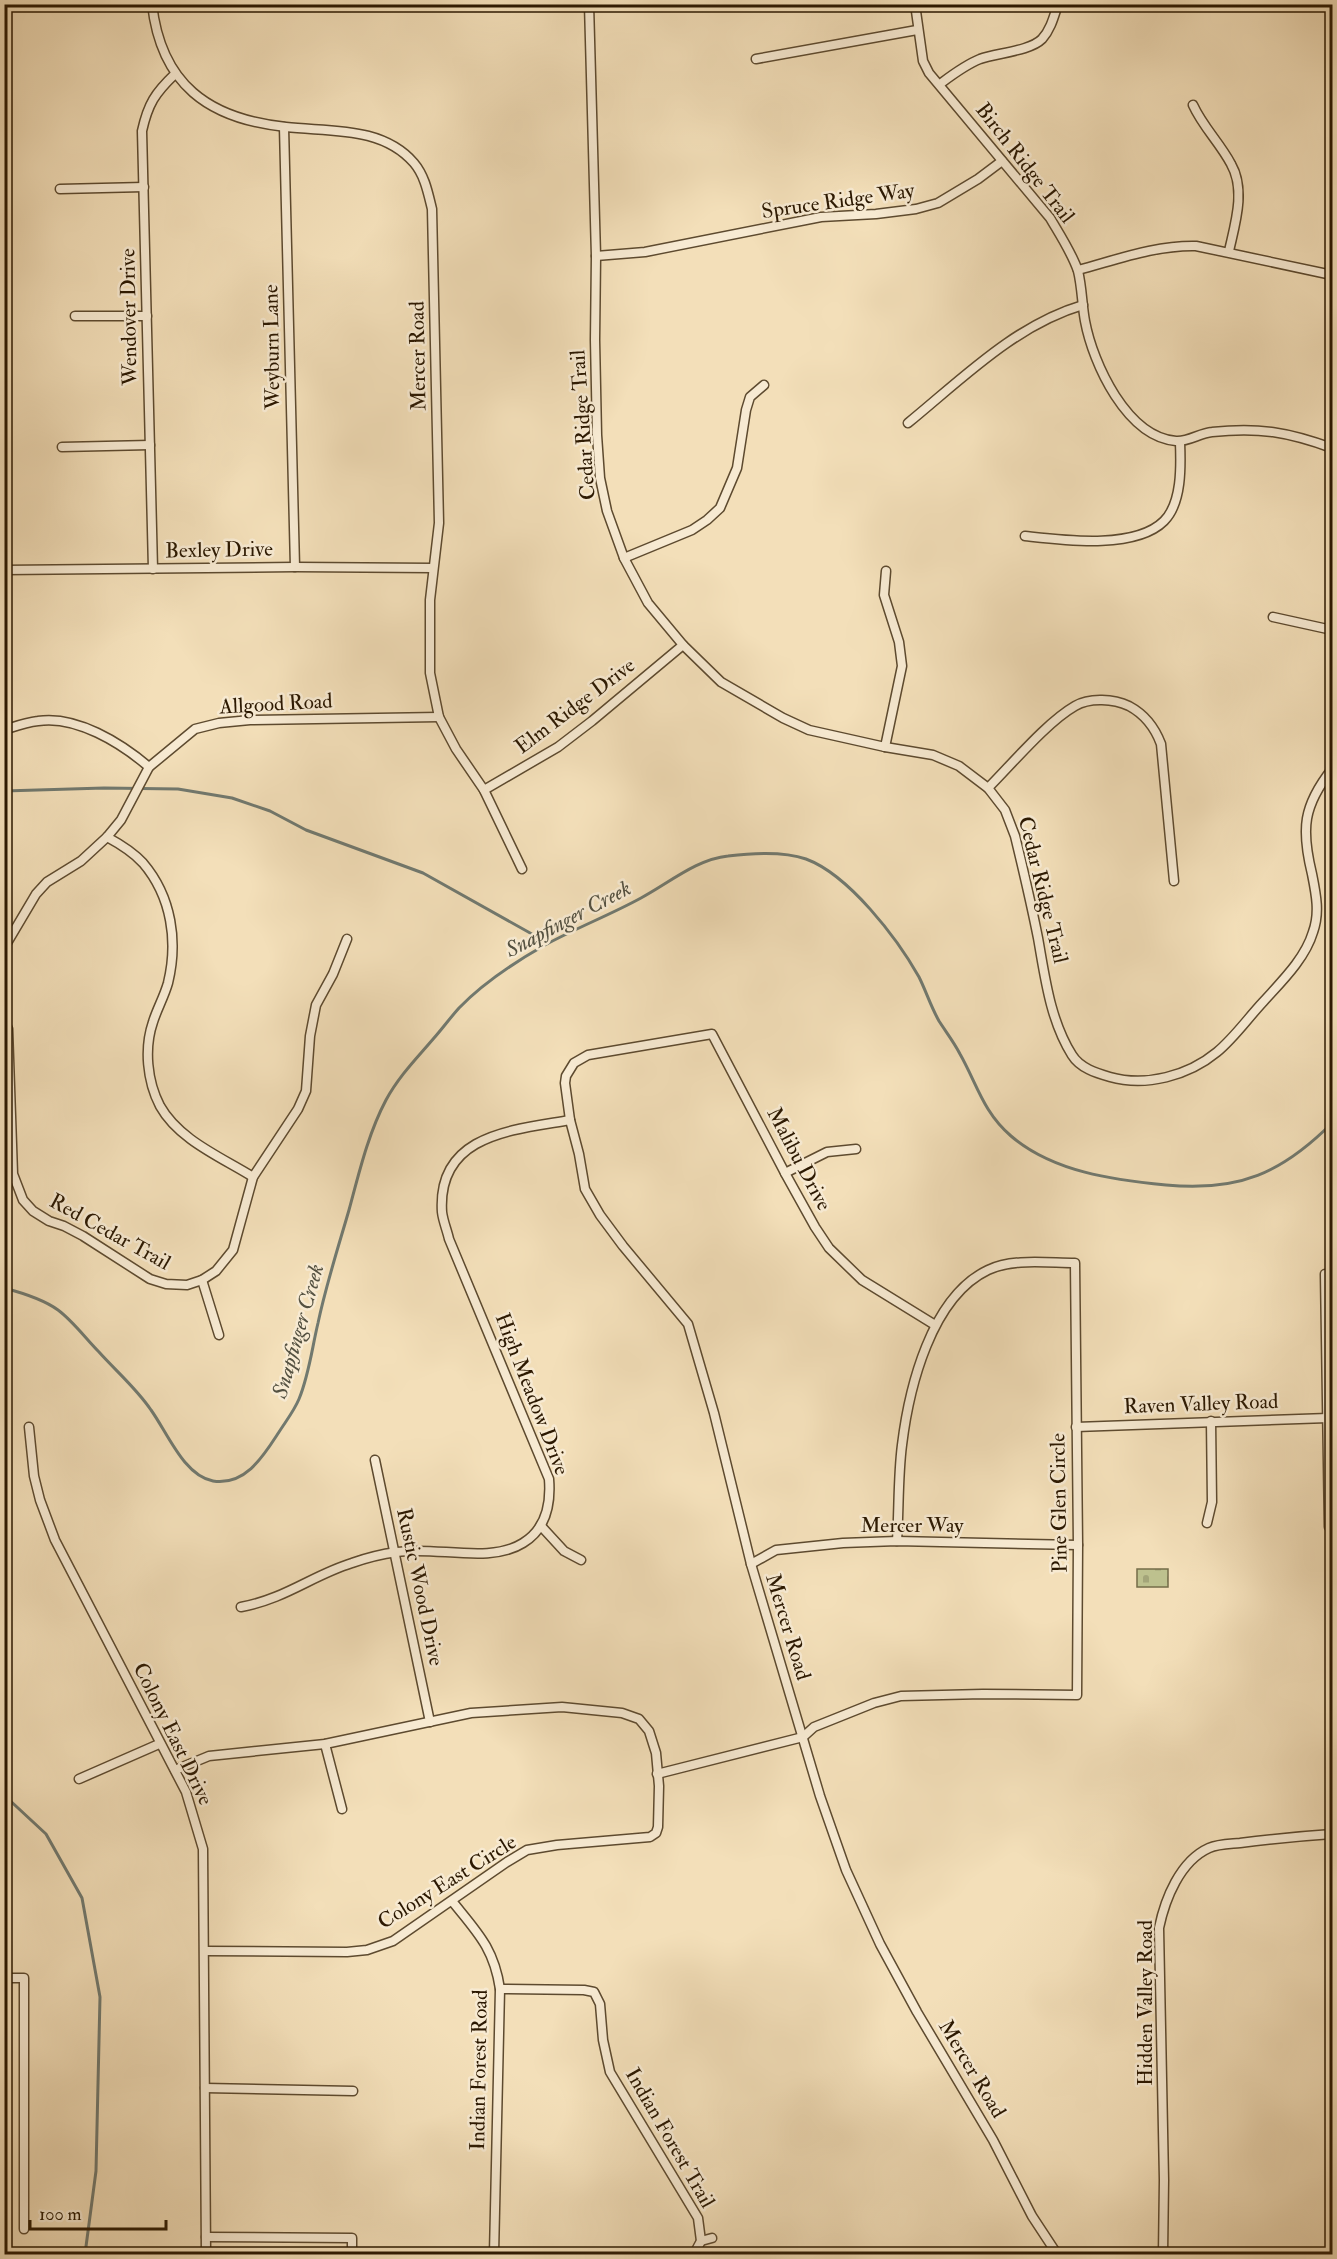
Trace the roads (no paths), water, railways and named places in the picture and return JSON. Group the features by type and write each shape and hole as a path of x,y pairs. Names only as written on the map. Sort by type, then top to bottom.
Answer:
{"street":[{"name":"Mercer Road","path":"152,4 158,41 175,75 196,96 216,110 243,119 284,127 354,132 386,141 415,164 426,184 432,209 439,456 439,523 428,637 430,672 439,717 456,749 484,790 522,869"},
{"name":"Cedar Ridge Trail","path":"589,4 600,478 608,511 624,558 648,603 683,645 721,682 783,718 809,730 933,755 959,766 988,788 1005,810 1015,836 1051,1006 1072,1056 1085,1068 1120,1080 1142,1081 1166,1078 1192,1068 1216,1053 1269,996 1297,962 1313,934 1317,916 1317,897 1305,826 1310,804 1332,769"},
{"name":"Birch Ridge Trail","path":"915,4 923,61 929,73 1050,218 1078,270 1090,341 1097,361 1126,411 1148,432 1180,442"},
{"path":"940,84 961,68 980,59 1033,45 1051,26 1058,4"},
{"path":"756,59 917,30"},
{"name":"Wendover Drive","path":"153,569 142,131 147,108 158,90 175,75"},
{"path":"1193,105 1198,117 1232,165 1237,181 1239,198 1229,251"},
{"name":"Weyburn Lane","path":"284,127 295,567"},
{"name":"Spruce Ridge Way","path":"596,256 645,252 821,217 916,209 938,203 978,179 1002,161"},
{"path":"60,189 144,187"},
{"path":"1078,270 1180,245 1229,251 1332,275"},
{"path":"908,423 990,355 1054,315 1083,305"},
{"path":"75,316 147,316"},
{"path":"624,558 692,530 720,508 737,468 750,397 764,385"},
{"path":"1024,536 1051,539 1121,540 1141,534 1162,523 1174,504 1179,480 1180,442 1208,432 1275,431 1296,435 1332,448"},
{"path":"62,447 150,445"},
{"name":"Bexley Drive","path":"4,570 434,568"},
{"path":"885,747 902,666 899,642 884,595 886,572"},
{"path":"1273,617 1332,630"},
{"name":"Elm Ridge Drive","path":"484,790 558,747 683,645"},
{"path":"988,788 1058,718 1077,705 1088,701 1111,700 1123,703 1140,713 1153,727 1161,744 1174,881"},
{"name":"Allgood Road","path":"4,948 36,894 47,882 81,861 107,837 121,820 149,767 195,729 219,723 250,720 439,717"},
{"path":"10,728 39,720 84,728 130,751 149,767"},
{"path":"107,837 128,849 144,864 170,915 174,953 167,985 153,1022 148,1053 149,1072 155,1094 170,1119 188,1138 253,1177"},
{"path":"219,1335 202,1280 216,1270 232,1250 253,1177 298,1109 306,1091 310,1036 316,1005 333,974 347,939"},
{"name":"Red Cedar Trail","path":"4,1020 8,1029 13,1174 23,1200 49,1221 83,1236 150,1279 176,1286 202,1280"},
{"name":"Malibu Drive","path":"640,1046 712,1034 785,1173 829,1248 862,1280 935,1325"},
{"name":"Mercer Road","path":"640,1046 588,1055 574,1063 566,1076 570,1120 585,1190 623,1246 688,1324 714,1413 751,1564 820,1796 846,1870 880,1944 917,2012 993,2140 1032,2216 1057,2254"},
{"name":"High Meadow Drive","path":"541,1526 548,1510 549,1479 449,1239 442,1213 442,1194 446,1177 456,1159 469,1146 494,1135 570,1120"},
{"path":"785,1173 827,1152 856,1149"},
{"name":"Pine Glen Circle","path":"657,1774 802,1737 814,1727 874,1703 901,1696 1077,1695 1075,1263 1013,1264 990,1268 975,1277 957,1295 935,1325 915,1380 902,1444 897,1541"},
{"path":"1325,1274 1329,1527"},
{"name":"Raven Valley Road","path":"1076,1427 1328,1419"},
{"path":"1208,1523 1212,1502 1210,1421"},
{"name":"Colony East Drive","path":"29,1426 36,1484 56,1540 159,1744 186,1792 203,1849 206,2254"},
{"name":"Rustic Wood Drive","path":"375,1460 430,1722"},
{"path":"242,1607 261,1604 351,1563 394,1552 421,1549 487,1554 506,1551 532,1537 541,1526 564,1551 581,1560"},
{"name":"Mercer Way","path":"751,1564 776,1550 843,1543 897,1541 1078,1545"},
{"name":"Colony East Circle","path":"175,1770 208,1756 325,1744 471,1713 562,1707 622,1713 639,1719 649,1731 656,1754 658,1827 656,1833 650,1837 639,1840 557,1845 527,1850 393,1941 367,1950 347,1952 205,1951"},
{"path":"79,1779 159,1744"},
{"path":"325,1744 342,1809"},
{"name":"Hidden Valley Road","path":"1163,2254 1164,2180 1159,1928 1163,1909 1183,1872 1196,1856 1210,1847 1332,1834"},
{"name":"Indian Forest Road","path":"452,1901 492,1954 500,1989 494,2254"},
{"path":"4,1978 24,1978 24,2229"},
{"name":"Indian Forest Trail","path":"500,1989 594,1992 600,2004 603,2040 610,2072 698,2218 701,2241 694,2254"},
{"path":"204,2088 353,2091"},
{"path":"206,2237 352,2238 352,2254"},
{"path":"701,2241 712,2238"}],"waterway":[{"path":"4,791 104,788 178,789 232,798 270,811 306,830 423,873 548,943"},
{"name":"Snapfinger Creek","path":"4,1288 46,1303 69,1319 145,1402 177,1452 193,1471 213,1481 235,1479 244,1474 267,1450 299,1399 308,1371 328,1281 364,1154 380,1113 402,1075 459,1008 478,990 511,966 557,939 641,898 683,872 705,862 728,856 758,854 797,856 822,867 855,893 885,927 910,961 939,1021 958,1050 981,1097 1001,1127 1028,1148 1046,1158 1105,1177 1166,1185 1216,1185 1237,1182 1277,1166 1295,1155 1332,1123"},
{"path":"4,1795 46,1834 82,1898 100,1997 96,2171 85,2254"}]}
